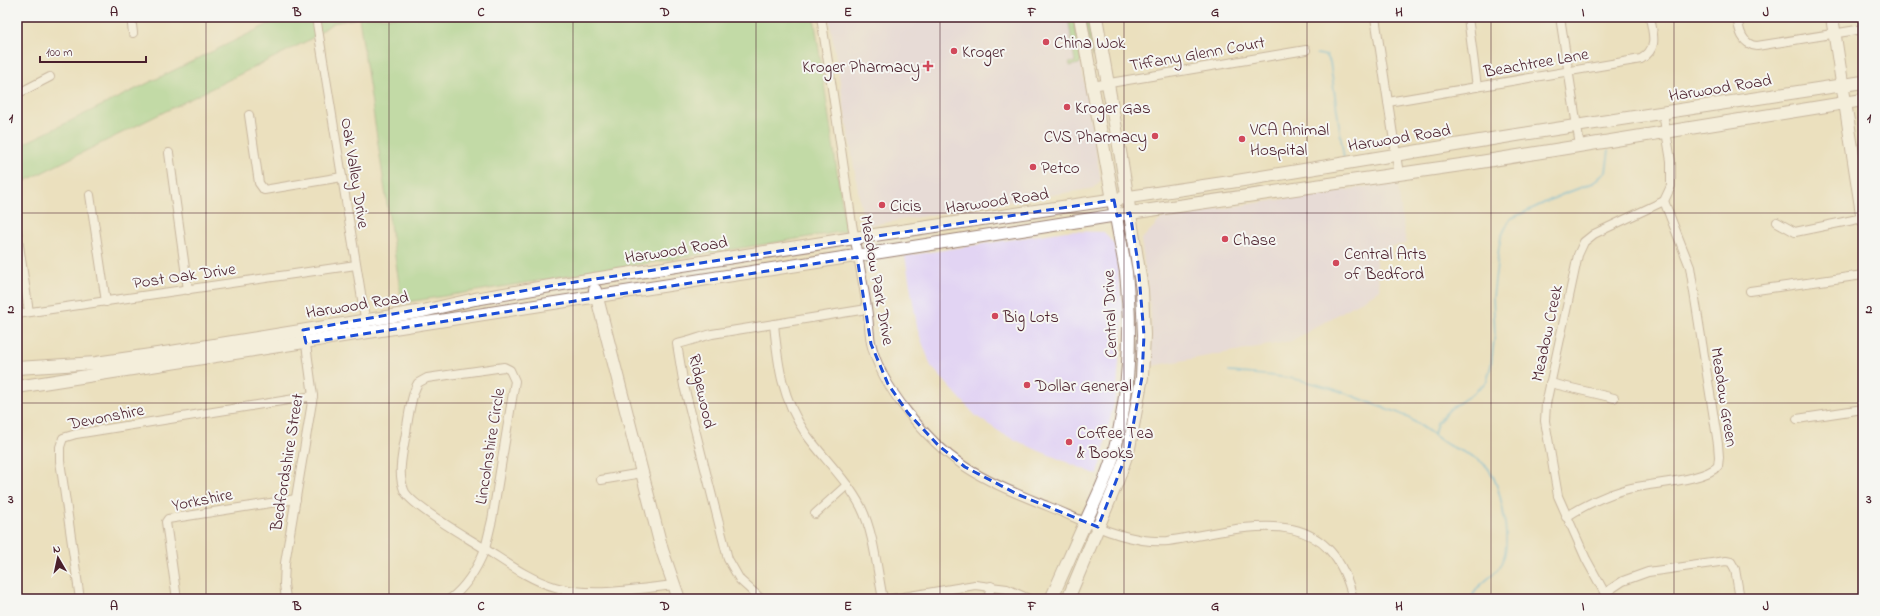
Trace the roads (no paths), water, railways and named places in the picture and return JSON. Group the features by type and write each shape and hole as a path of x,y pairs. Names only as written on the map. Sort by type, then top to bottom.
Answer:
{"main road":[{"name":"Central Drive","path":"1051,599 1086,522 1112,459 1128,380 1129,327 1126,272 1080,17"},
{"name":"Central Drive","path":"1068,599 1117,482 1130,443 1142,377 1142,290 1128,198 1096,17"},
{"path":"1832,17 1863,219"},
{"name":"Harwood Road","path":"17,368 96,363 423,311 475,299 854,238 1128,198 1396,154 1863,82"},
{"name":"Harwood Road","path":"17,387 857,257 1130,213 1468,164 1667,133 1863,100"},
{"path":"1466,143 1468,164"},
{"path":"1267,176 1270,193"},
{"path":"979,219 982,236"},
{"path":"592,280 662,550 679,599"},
{"path":"1129,327 1143,327"},
{"path":"1116,440 1130,443"}],"street":[{"path":"130,17 133,33"},
{"name":"Oak Valley Drive","path":"316,17 367,333"},
{"name":"Meadow Park Drive","path":"821,17 857,257 867,308 871,344 888,384 908,413 938,445 965,467 993,482 1086,522 1132,538 1155,542 1263,526 1289,528 1314,538 1326,546 1337,558 1347,576 1353,599"},
{"path":"1375,17 1399,174"},
{"path":"1468,17 1477,87"},
{"path":"1560,17 1580,146"},
{"name":"Beachtree Lane","path":"1388,102 1641,59 1648,55 1654,45 1650,17"},
{"path":"1737,17 1744,39 1752,45 1863,29"},
{"name":"Tiffany Glenn Court","path":"1092,86 1306,50"},
{"path":"17,94 50,77"},
{"path":"1663,113 1672,161 1671,186 1664,201"},
{"path":"249,115 259,183 264,190 342,178"},
{"path":"169,153 188,290"},
{"path":"90,195 106,302"},
{"name":"Meadow Creek","path":"1606,596 1586,559 1566,517 1558,496 1545,421 1550,383 1578,255 1584,242 1594,234 1664,201"},
{"name":"Meadow Green","path":"1566,517 1606,495 1626,489 1705,474 1718,466 1718,444 1690,267 1664,201"},
{"path":"1777,222 1795,232 1863,219"},
{"path":"17,232 29,312"},
{"name":"Post Oak Drive","path":"17,314 356,265"},
{"path":"1750,291 1863,275"},
{"name":"Ridgewood","path":"761,599 740,580 728,559 684,386 677,344 690,342 712,334 867,308"},
{"path":"774,324 778,367 788,402 807,434 847,485 865,518 883,599"},
{"name":"Bedfordshire Street","path":"286,599 284,584 285,563 314,396 303,330"},
{"name":"Lincolnshire Circle","path":"504,367 510,370 515,381 492,520 485,549 436,518 409,497 404,489 400,471 407,428 418,383 427,378 504,367"},
{"path":"1550,383 1614,398"},
{"name":"Devonshire","path":"80,599 60,461 60,447 63,438 76,434 314,396"},
{"path":"1797,419 1863,409"},
{"path":"601,480 642,473"},
{"path":"815,514 847,485"},
{"name":"Yorkshire","path":"177,599 166,522 168,519 296,499"},
{"path":"450,599 465,586 478,567 485,549 524,573 555,588 603,591 674,585"},
{"path":"1606,596 1623,581 1648,572 1726,561 1731,562 1735,569 1740,599"},
{"path":"892,599 964,586 991,586 1007,589 1029,599"},
{"path":"988,599 991,586"}],"waterway":[{"path":"1317,54 1327,56 1330,62 1344,159"},
{"path":"1434,435 1437,423 1450,409 1475,392 1487,381 1491,365 1495,333 1493,297 1499,247 1501,237 1510,219 1561,195 1593,183 1606,172 1609,150"},
{"path":"1229,372 1295,379 1324,386 1353,396 1405,416 1448,445 1483,463 1492,475 1500,497 1505,524 1506,548 1504,557 1498,569 1478,588 1471,599"}],"place":[{"name":"China Wok","path":"1046,42"},
{"name":"Kroger","path":"954,51"},
{"name":"Kroger Pharmacy","path":"928,66"},
{"name":"Kroger Gas","path":"1067,107"},
{"name":"CVS Pharmacy","path":"1155,136"},
{"name":"VCA Animal Hospital","path":"1242,139"},
{"name":"Petco","path":"1033,167"},
{"name":"Cicis","path":"882,205"},
{"name":"Chase","path":"1225,239"},
{"name":"Central Arts of Bedford","path":"1336,263"},
{"name":"Big Lots","path":"995,316"},
{"name":"Dollar General","path":"1027,385"},
{"name":"Coffee Tea & Books","path":"1069,442"}]}
